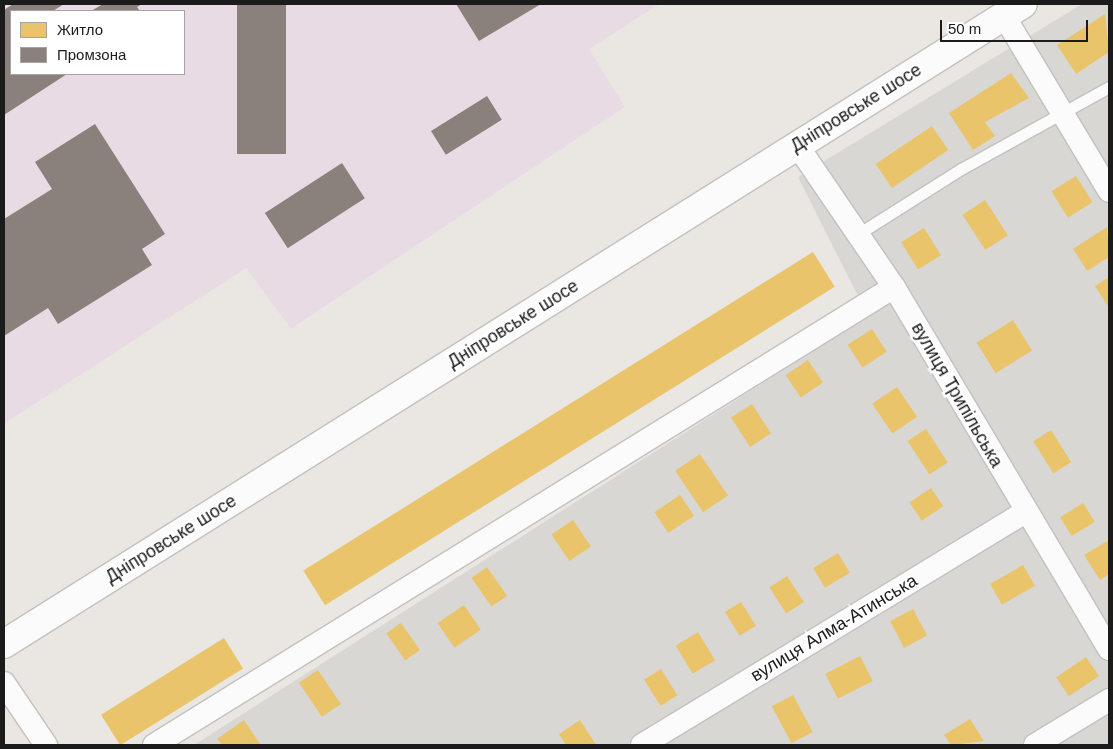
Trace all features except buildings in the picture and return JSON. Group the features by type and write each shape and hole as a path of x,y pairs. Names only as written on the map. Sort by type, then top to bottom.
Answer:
{"street":[{"path":"1014,10 1063,115 1109,191"},
{"name":"Дніпровське шосе","path":"4,644 1014,10"},
{"name":"вулиця Трипільська","path":"797,145 894,287 1025,512 1109,649"},
{"path":"154,745 894,287"},
{"name":"вулиця Алма-Атинська","path":"642,745 1025,512"},
{"path":"4,683 46,745"},
{"path":"1035,745 1109,700"}],"lane":[{"path":"858,234 961,169 1063,115 1109,86"}],"shaded area":[{"path":"4,4 660,4 589,49 625,107 291,329 246,268 4,424"},
{"path":"1082,4 1109,4 1109,745 194,745 868,316 798,177"}]}
